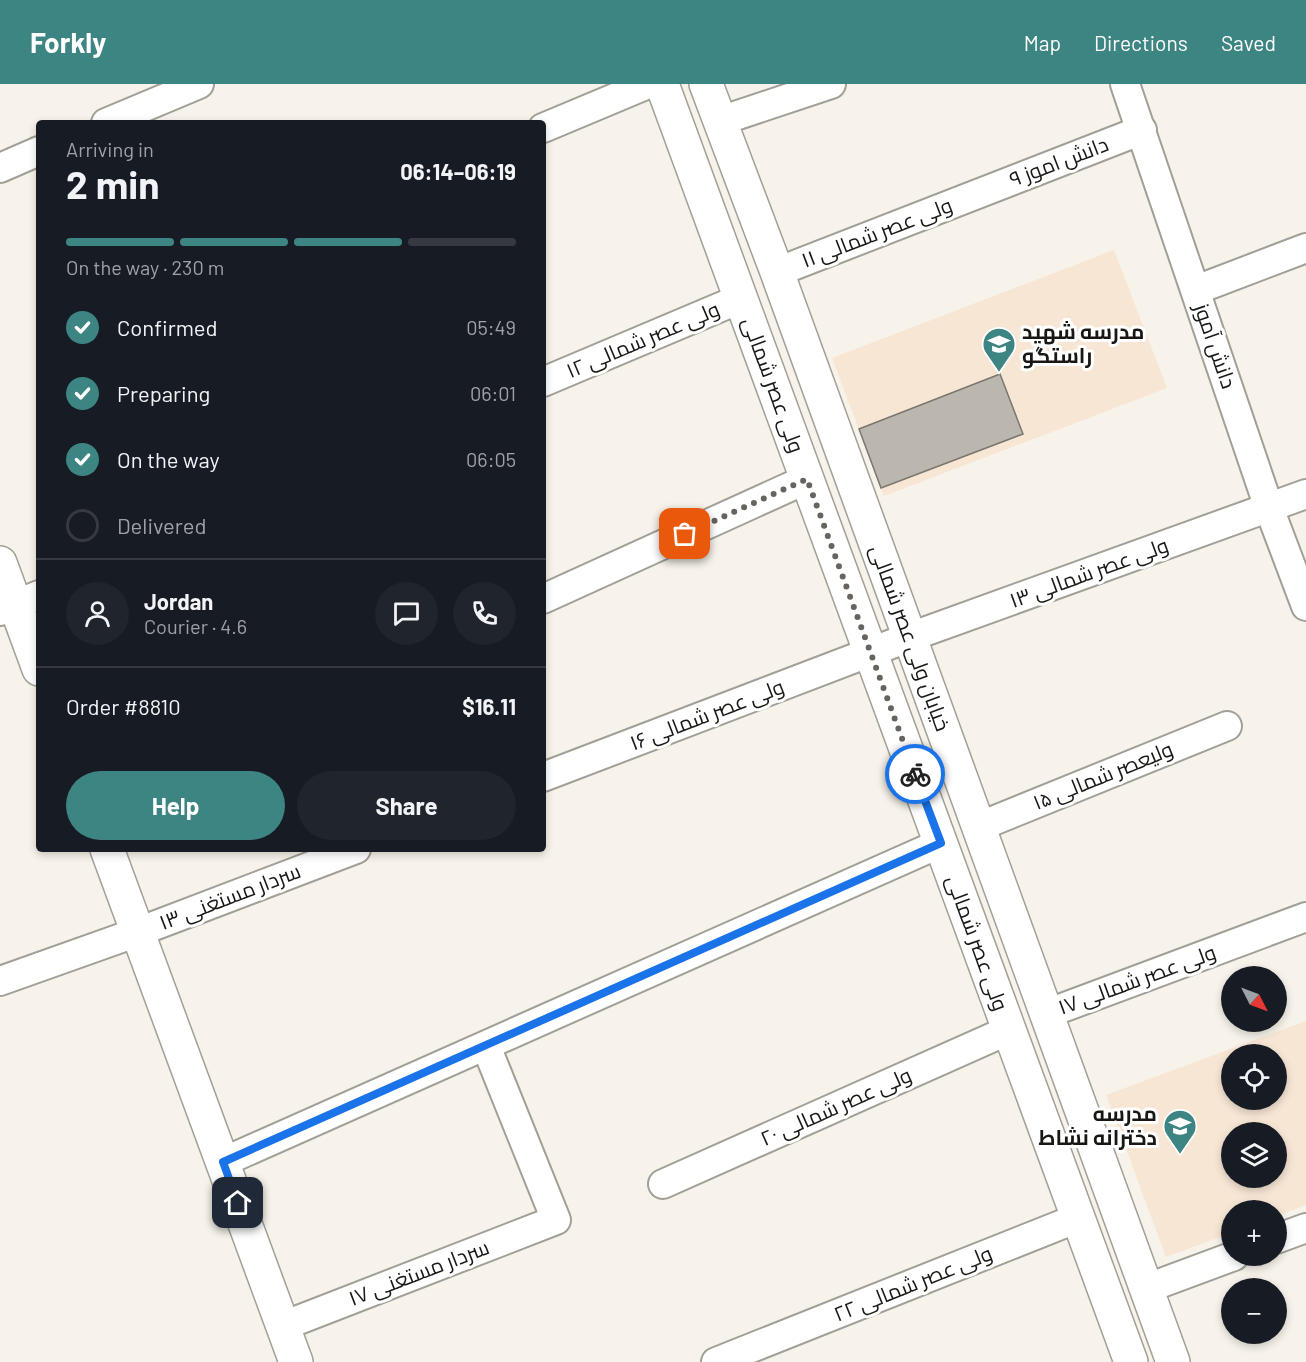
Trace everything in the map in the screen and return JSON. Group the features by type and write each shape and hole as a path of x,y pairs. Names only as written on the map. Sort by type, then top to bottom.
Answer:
{"street":[{"path":"113,120 199,84"},
{"path":"546,127 648,84"},
{"name":"ولی عصر شمالی","path":"662,84 1131,1362"},
{"name":"خیابان ولی عصر شمالی","path":"706,84 777,272 1173,1362"},
{"path":"720,121 831,84"},
{"name":"دانش آموز","path":"1125,84 1269,508 1306,606"},
{"name":"دانش اموز ۹","path":"977,194 1142,130"},
{"path":"0,168 36,153"},
{"name":"ولی عصر شمالی ۱۱","path":"777,272 977,194"},
{"path":"1196,290 1306,248"},
{"name":"ولی عصر شمالی ۱۲","path":"546,381 742,298"},
{"path":"546,598 807,479"},
{"name":"ولی عصر شمالی ۱۳","path":"871,652 1306,494"},
{"path":"0,563 18,604 36,660"},
{"name":"ولی عصر شمالی ۱۶","path":"546,776 871,652"},
{"name":"ولیعصر شمالی ۱۵","path":"978,827 1227,726"},
{"path":"223,1162 941,843"},
{"path":"108,852 296,1362"},
{"name":"سردار مستغنی ۱۳","path":"138,932 348,852"},
{"name":"ولی عصر شمالی ۱۷","path":"1046,1014 1306,917"},
{"path":"0,981 138,932"},
{"name":"ولی عصر شمالی ۲۰","path":"663,1184 1009,1030"},
{"name":"سردار مستغنی ۱۷","path":"283,1326 556,1220 486,1046"},
{"name":"ولی عصر شمالی ۲۲","path":"716,1362 1078,1218"},
{"path":"1287,1235 1306,1228"},
{"path":"1145,1289 1221,1261"}],"shaded area":[{"name":"مدرسه شهید راستگو","path":"1114,250 1167,388 884,496 832,358"},
{"name":"مدرسه دخترانه نشاط","path":"1306,1021 1306,1205 1287,1212 1287,1200 1221,1200 1221,1237 1166,1257 1106,1095 1221,1052 1221,1110 1287,1110 1287,1044 1244,1044 1276,1032 1287,1032 1287,1028"}],"building":[{"path":"1000,374 1023,434 881,488 859,429"}],"way so far":[{"path":"685,534 807,479 915,774"}],"place":[{"name":"مدرسه شهید راستگو","path":"999,373"},
{"name":"مدرسه دخترانه نشاط","path":"1180,1155"}],"route":[{"path":"238,1203 223,1162 941,843 915,774"}]}
